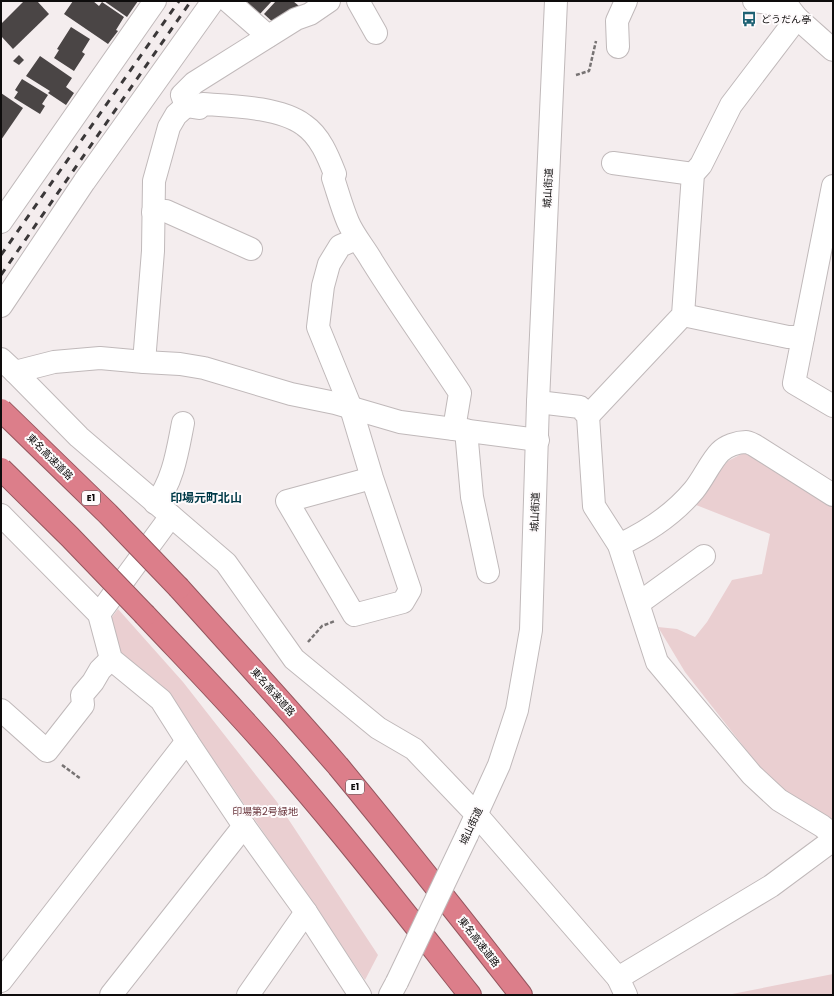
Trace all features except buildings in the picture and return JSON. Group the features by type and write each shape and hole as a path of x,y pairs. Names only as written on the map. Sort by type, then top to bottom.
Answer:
{"highway":[{"name":"東名高速道路","path":"1,410 108,514 179,588 268,686 337,766 427,876 521,995"},
{"path":"1,469 70,537 237,713 312,799 470,995"}],"street":[{"path":"1,222 155,1"},
{"path":"1,306 84,182 214,1"},
{"path":"228,1 268,36"},
{"path":"186,106 182,95 194,83 268,36 296,19 310,14 329,1"},
{"path":"358,1 376,33"},
{"name":"城山街道","path":"394,988 467,835 498,765 517,710 531,630 538,402 556,1"},
{"path":"618,47 617,21 626,1"},
{"path":"754,1 776,4 790,9 797,18 833,50"},
{"path":"588,416 683,315 693,174 701,164 731,105 797,18"},
{"path":"186,106 199,108 202,104 248,107 290,116 305,125 316,137 326,152 335,174 334,178 348,222 356,239 371,259 388,288 406,312 460,393 460,430 488,572"},
{"path":"144,362 153,251 154,181 170,127 176,115 186,106"},
{"path":"613,163 693,174"},
{"path":"833,186 794,383 833,406"},
{"path":"153,212 166,211 250,248"},
{"path":"356,239 340,246 329,264 323,286 318,327 350,408 410,590 403,602 354,615 287,501 372,478"},
{"path":"683,315 788,337 803,337"},
{"path":"8,366 100,358 180,364 204,368 291,394 336,403 400,422 538,440"},
{"path":"8,366 79,437 226,563 294,659 378,728 414,749 476,814 622,987 771,886 833,840"},
{"path":"538,402 580,407 588,416 594,506 620,545 658,662 752,775 778,800 822,826 833,835"},
{"path":"99,614 163,510 161,497 171,474 183,423"},
{"path":"620,545 639,536 681,504 694,490 720,452 730,446 746,442 754,444 833,496"},
{"path":"1,515 99,614 111,659 161,700 244,826 306,912 360,995"},
{"path":"639,603 704,556"},
{"path":"1,710 47,751 83,705 82,695 93,682 100,670 111,659"},
{"path":"1,981 187,741"},
{"path":"111,995 244,826"},
{"path":"248,995 306,912"}],"path":[{"path":"576,75 589,71 596,40"}],"green space":[{"path":"751,449 833,503 833,822 773,784 685,672 658,627 677,629 695,637 707,622 732,580 762,574 770,534 691,503 728,461"},
{"name":"印場第2号緑地","path":"118,609 183,682 277,802 378,955 365,980 167,692 118,651 109,621"},
{"path":"833,974 833,995 727,995"}],"railway":[{"path":"1,255 179,1"},
{"path":"1,275 191,1"}],"place":[{"name":"どうだん亭","path":"749,19"}],"district":[{"name":"印場元町北山","path":"206,497"}]}
